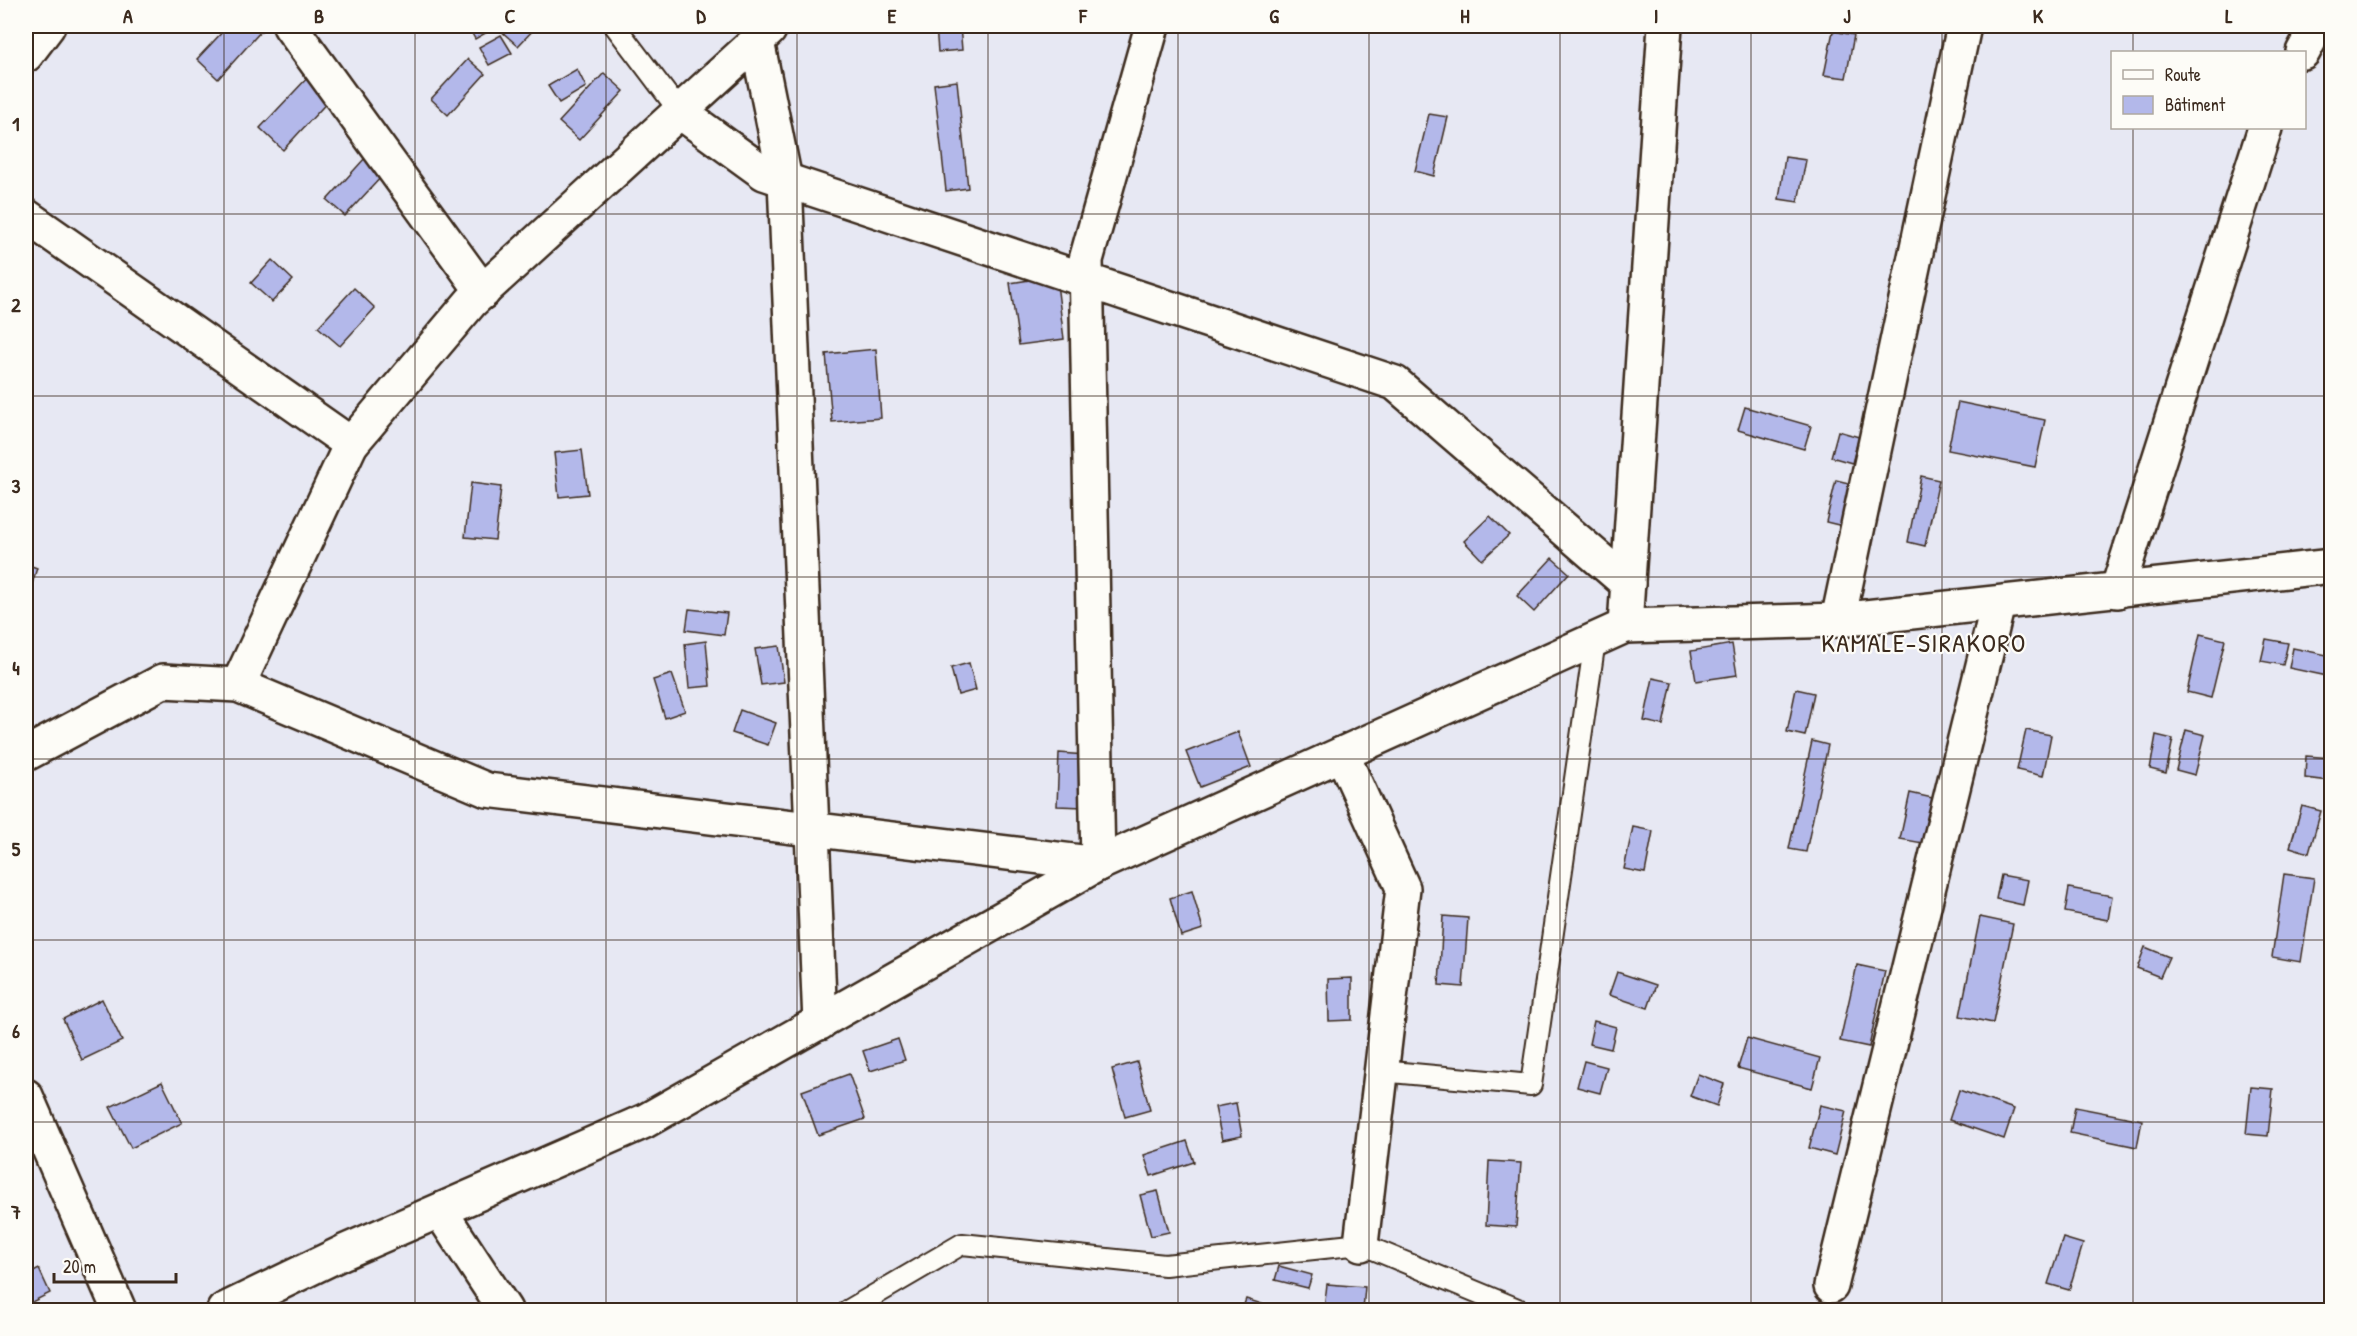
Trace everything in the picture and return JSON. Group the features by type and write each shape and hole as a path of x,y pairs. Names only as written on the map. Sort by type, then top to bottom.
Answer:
{"street":[{"path":"26,56 48,26"},
{"path":"290,26 483,292"},
{"path":"1098,864 1086,260 1152,26"},
{"path":"1626,626 1665,26"},
{"path":"1838,621 1964,26"},
{"path":"2304,51 2317,26"},
{"path":"238,685 351,444 471,302 766,33"},
{"path":"766,33 785,180 820,1023"},
{"path":"680,112 764,173 1395,382 1629,584"},
{"path":"2117,591 2265,129"},
{"path":"26,216 351,444"},
{"path":"224,1311 344,1252 645,1121 1098,864 1626,626 1838,621 2331,566"},
{"path":"1831,1286 1998,604"},
{"path":"26,754 163,681 238,685 487,790 1098,864"},
{"path":"1342,754 1403,888 1361,1244"},
{"path":"26,1096 120,1311"},
{"path":"440,1211 505,1311"}],"lane":[{"path":"615,26 680,112"},
{"path":"1381,1071 1531,1085 1595,640"},
{"path":"849,1311 962,1244 1165,1265 1361,1244 1520,1311"}],"building":[{"path":"228,26 258,26 262,30 218,79 197,59"},
{"path":"468,26 498,26 475,39"},
{"path":"506,26 537,26 518,46 501,31"},
{"path":"936,26 960,26 962,50 938,52"},
{"path":"1833,31 1854,35 1846,78 1824,75"},
{"path":"501,35 512,53 489,65 479,47"},
{"path":"468,59 485,74 448,115 431,99"},
{"path":"577,69 586,87 559,103 548,86"},
{"path":"604,73 624,91 579,140 559,122"},
{"path":"310,75 333,96 283,150 260,128"},
{"path":"957,81 968,188 946,191 934,84"},
{"path":"1429,114 1448,117 1434,176 1415,171"},
{"path":"1785,157 1806,160 1798,202 1779,199"},
{"path":"365,158 383,175 345,216 327,200"},
{"path":"272,260 293,280 272,302 251,283"},
{"path":"1056,276 1064,339 1019,345 1010,283"},
{"path":"354,288 375,308 340,346 318,327"},
{"path":"876,349 881,418 832,422 826,354"},
{"path":"1958,402 2045,420 2035,467 1948,450"},
{"path":"1745,407 1811,426 1804,449 1738,430"},
{"path":"1838,431 1859,437 1852,463 1831,457"},
{"path":"582,450 588,494 559,497 554,453"},
{"path":"1921,476 1939,480 1925,546 1908,542"},
{"path":"1836,480 1857,485 1847,527 1826,522"},
{"path":"471,483 501,487 495,540 465,537"},
{"path":"1490,516 1509,535 1482,560 1464,541"},
{"path":"1552,558 1569,573 1534,612 1517,596"},
{"path":"26,564 37,568 28,597 26,596"},
{"path":"689,609 727,613 724,635 686,630"},
{"path":"2200,634 2225,640 2211,698 2187,692"},
{"path":"2266,639 2288,643 2283,665 2261,661"},
{"path":"706,641 710,686 689,688 685,644"},
{"path":"1732,644 1737,675 1696,681 1691,651"},
{"path":"779,646 784,682 761,685 755,649"},
{"path":"2293,648 2332,656 2332,677 2289,668"},
{"path":"969,663 976,690 958,695 951,668"},
{"path":"672,674 685,711 665,718 653,680"},
{"path":"1653,678 1672,682 1663,725 1644,721"},
{"path":"1796,689 1814,693 1805,736 1787,732"},
{"path":"740,710 776,723 768,745 732,733"},
{"path":"2026,730 2051,735 2043,776 2017,770"},
{"path":"2186,730 2205,735 2195,775 2176,770"},
{"path":"1238,732 1251,767 1200,787 1186,752"},
{"path":"2156,735 2173,739 2166,773 2150,769"},
{"path":"1812,741 1828,745 1806,852 1789,849"},
{"path":"1059,753 1086,755 1084,807 1057,806"},
{"path":"2306,756 2332,758 2329,781 2305,778"},
{"path":"1910,793 1937,799 1928,844 1900,839"},
{"path":"2302,806 2321,811 2309,853 2290,847"},
{"path":"1633,827 1653,831 1645,873 1624,869"},
{"path":"2284,874 2314,878 2301,962 2272,957"},
{"path":"2001,875 2028,880 2023,905 1996,899"},
{"path":"2069,888 2112,896 2108,920 2065,912"},
{"path":"1192,891 1203,929 1181,936 1170,898"},
{"path":"1443,916 1468,918 1463,987 1439,985"},
{"path":"1980,917 2013,924 1993,1023 1960,1016"},
{"path":"2145,947 2169,957 2160,977 2137,968"},
{"path":"1857,965 1885,971 1869,1047 1840,1041"},
{"path":"1617,972 1656,985 1648,1008 1609,995"},
{"path":"1352,978 1352,1020 1329,1021 1328,979"},
{"path":"102,999 122,1041 82,1060 63,1019"},
{"path":"1594,1021 1616,1027 1611,1049 1589,1044"},
{"path":"1747,1038 1820,1058 1812,1088 1738,1068"},
{"path":"898,1039 905,1060 870,1071 863,1051"},
{"path":"1584,1061 1607,1067 1600,1093 1577,1087"},
{"path":"1137,1062 1150,1110 1125,1117 1112,1069"},
{"path":"849,1074 865,1119 818,1135 802,1091"},
{"path":"1698,1074 1724,1084 1717,1106 1690,1096"},
{"path":"162,1082 182,1123 131,1148 110,1107"},
{"path":"2251,1087 2273,1089 2268,1136 2246,1134"},
{"path":"1959,1090 2014,1109 2004,1139 1949,1120"},
{"path":"1236,1103 1242,1136 1222,1140 1215,1107"},
{"path":"1820,1105 1846,1111 1835,1155 1809,1148"},
{"path":"2075,1107 2142,1120 2137,1147 2070,1133"},
{"path":"1187,1141 1194,1162 1151,1176 1144,1155"},
{"path":"1489,1161 1521,1163 1516,1227 1486,1225"},
{"path":"1158,1191 1169,1232 1151,1236 1140,1195"},
{"path":"2063,1238 2083,1244 2069,1290 2048,1284"},
{"path":"1279,1266 1312,1275 1308,1288 1275,1280"},
{"path":"39,1269 50,1293 26,1305 26,1276"},
{"path":"1327,1284 1365,1287 1363,1310 1324,1310"},
{"path":"1246,1299 1268,1306 1266,1310 1242,1310"}],"district":[{"name":"KAMALE-SIRAKORO","path":"1924,642"}]}
